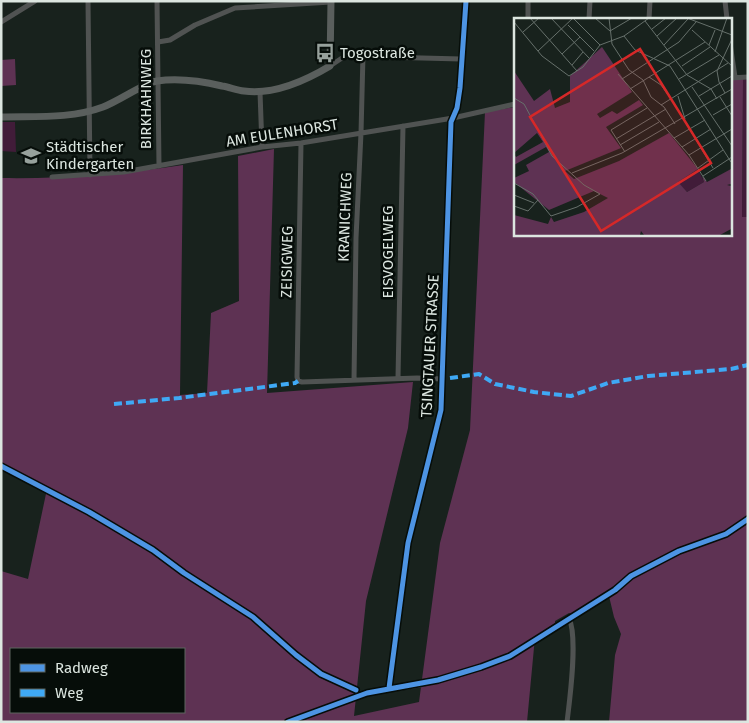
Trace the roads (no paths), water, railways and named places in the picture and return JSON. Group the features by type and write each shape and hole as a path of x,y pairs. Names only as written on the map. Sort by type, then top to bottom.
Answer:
{"street":[{"path":"1,22 35,1"},
{"path":"88,1 90,175"},
{"name":"BIRKHAHNWEG","path":"157,1 159,166"},
{"name":"TSINGTAUER STRASSE","path":"389,688 408,543 441,410 453,118 457,108 466,1"},
{"path":"528,1 528,18"},
{"path":"590,1 590,18"},
{"path":"649,18 650,1"},
{"path":"725,1 727,18"},
{"path":"158,42 170,40 195,25 235,8 331,2 330,66"},
{"name":"KRANICHWEG","path":"354,380 356,238 363,55"},
{"path":"1,116 51,116 88,112 109,105 157,81 195,80 237,90 260,92 300,81 345,56 461,59"},
{"path":"732,78 748,78"},
{"path":"260,92 262,147"},
{"name":"AM EULENHORST","path":"52,176 90,175 159,166 262,147 301,143 453,118 514,104"},
{"name":"EISVOGELWEG","path":"398,378 403,126"},
{"name":"ZEISIGWEG","path":"301,143 297,377 298,381 302,382 354,380"},
{"path":"354,380 398,378 443,379"},
{"path":"288,722 367,693 389,688 420,685 500,660 523,648 569,618 572,631 572,656 567,722"}],"place":[{"name":"Togostraße","path":"325,53"},
{"name":"Städtischer Kindergarten","path":"31,156"}]}
